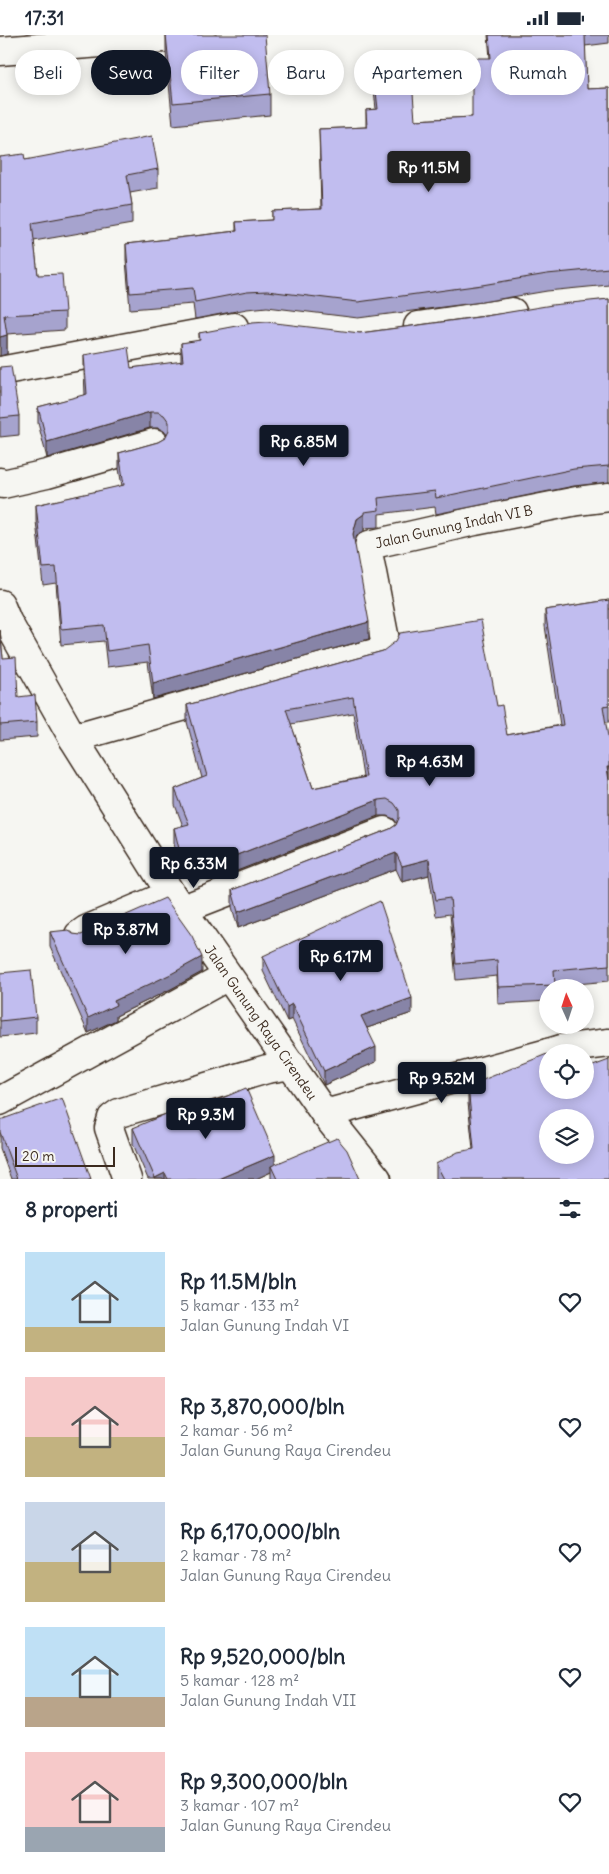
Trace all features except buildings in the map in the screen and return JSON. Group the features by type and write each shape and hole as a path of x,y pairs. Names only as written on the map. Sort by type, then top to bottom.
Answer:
{"street":[{"path":"0,51 201,35"},
{"path":"396,329 540,308"},
{"path":"0,371 260,323"},
{"path":"0,482 3,483 47,473 154,443"},
{"name":"Jalan Gunung Indah VI B","path":"73,738 321,667 379,653 386,640 367,548 370,545 484,519 577,501 609,497"},
{"name":"Jalan Gunung Raya Cirendeu","path":"0,604 7,621 73,738 177,902 325,1114 377,1179"},
{"path":"79,935 86,930 177,902 384,831"},
{"path":"0,1101 228,976"},
{"path":"594,1045 609,1043"},
{"path":"325,1114 539,1055"},
{"path":"127,1179 109,1128 112,1118 120,1113 267,1069 292,1065"}]}
